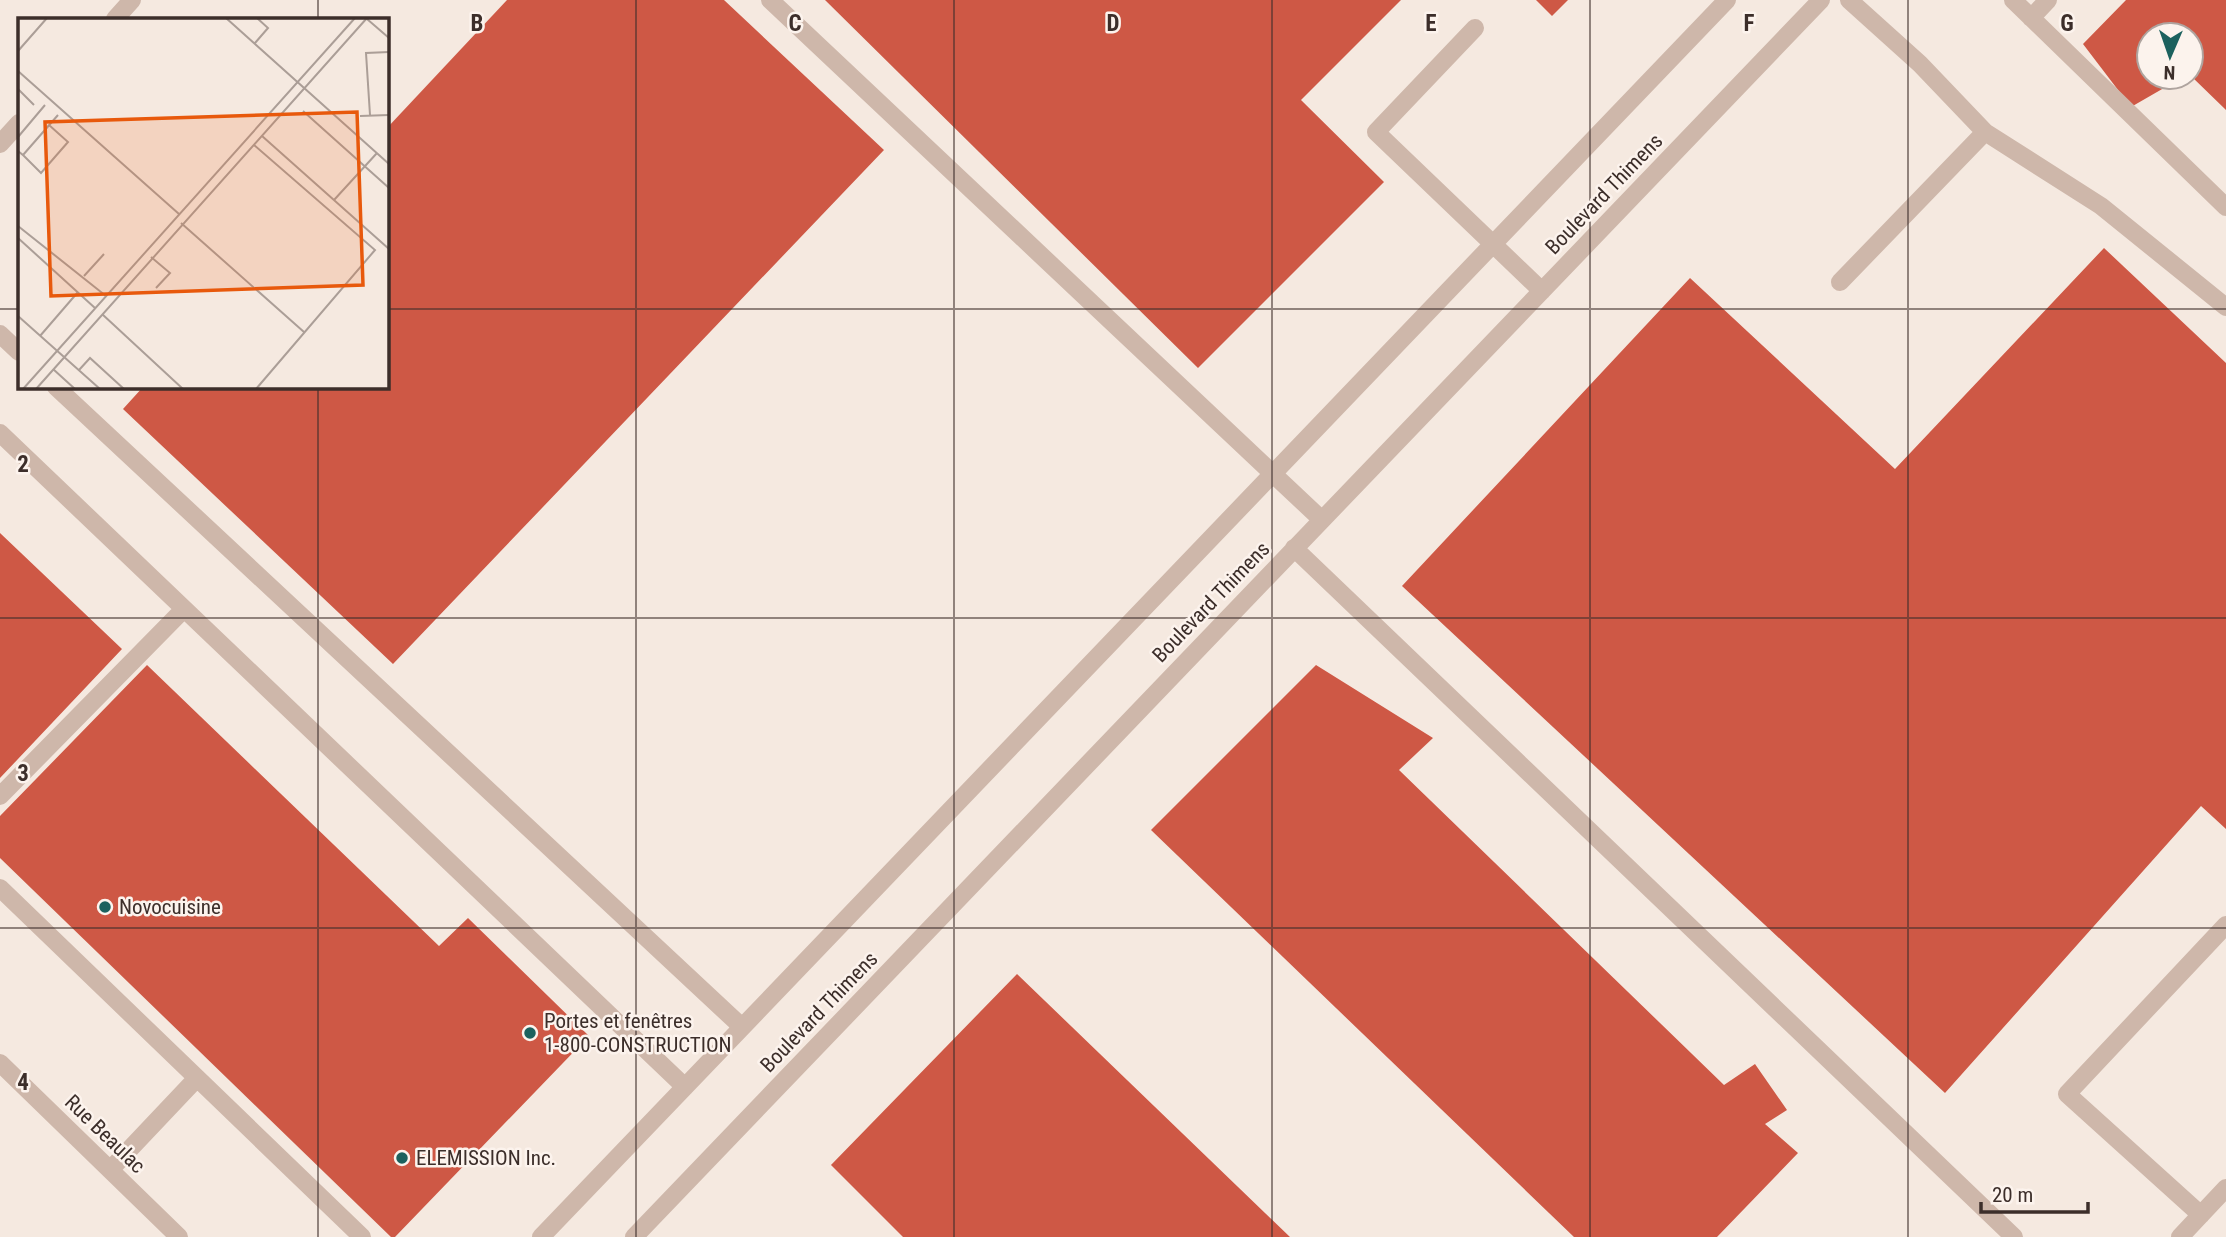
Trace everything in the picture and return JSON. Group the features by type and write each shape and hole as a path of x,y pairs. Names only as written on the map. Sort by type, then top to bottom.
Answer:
{"street":[{"path":"116,18 132,0"},
{"path":"769,0 1322,520"},
{"name":"Boulevard Thimens","path":"541,1237 1727,0"},
{"name":"Boulevard Thimens","path":"634,1237 1821,0"},
{"path":"1849,0 1920,64 1985,132 2101,206 2226,307"},
{"path":"2013,0 2226,207"},
{"path":"2031,18 2049,0"},
{"path":"1475,28 1376,132 1542,292"},
{"path":"0,144 18,124"},
{"path":"1840,282 1985,132"},
{"path":"0,334 18,351"},
{"path":"57,388 743,1027"},
{"path":"0,433 685,1087"},
{"path":"1294,548 2014,1237"},
{"path":"0,796 184,609"},
{"path":"0,888 362,1237"},
{"path":"2201,1214 2067,1094 2226,925"},
{"name":"Rue Beaulac","path":"0,1063 179,1237"},
{"path":"110,1170 197,1078"},
{"path":"2180,1237 2226,1188"}],"building":[{"path":"507,0 724,0 884,150 393,664 123,409 142,388 388,388 388,127"},
{"path":"825,0 1401,0 1301,100 1384,182 1198,368"},
{"path":"1536,0 1568,0 1552,16"},
{"path":"2126,0 2226,0 2226,110 2205,90 2205,21 2135,21 2135,91 2159,91 2131,107 2083,44"},
{"path":"2104,248 2226,363 2226,829 2201,806 1945,1093 1402,586 1690,278 1895,469"},
{"path":"0,533 122,649 0,778"},
{"path":"147,665 439,946 468,918 589,1036 395,1237 391,1237 0,858 0,816"},
{"path":"1316,665 1433,738 1399,770 1724,1085 1755,1064 1787,1110 1765,1124 1798,1153 1717,1237 1574,1237 1151,830"},
{"path":"1017,974 1290,1237 903,1237 831,1165"}],"place":[{"name":"Novocuisine","path":"105,907"},
{"name":"Portes et fenêtres 1-800-CONSTRUCTION","path":"530,1033"},
{"name":"ELEMISSION Inc.","path":"402,1158"}]}
